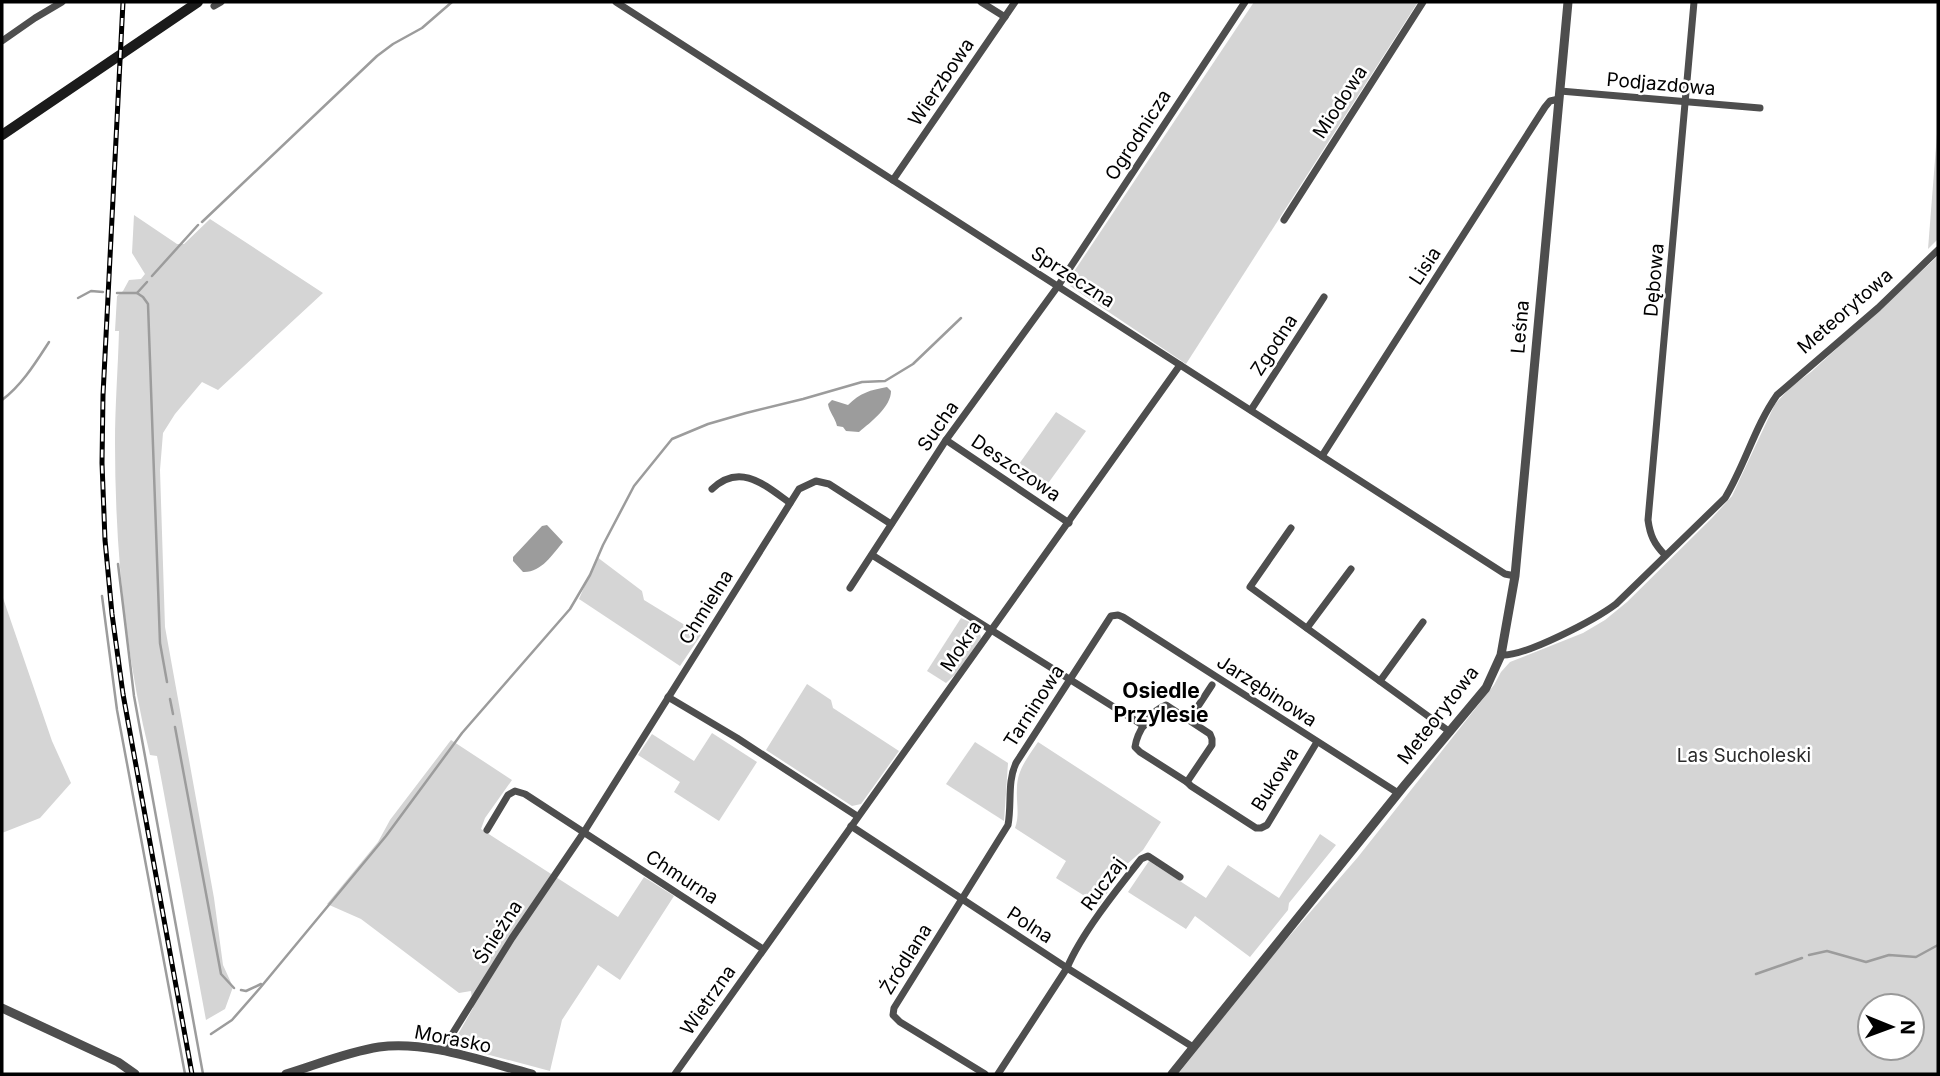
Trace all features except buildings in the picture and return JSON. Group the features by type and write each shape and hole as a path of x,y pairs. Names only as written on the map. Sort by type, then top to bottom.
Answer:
{"main road":[{"path":"2,135 198,2"}],"street":[{"path":"2,41 62,2"},
{"name":"Sprzeczna","path":"616,2 1505,574 1515,576"},
{"path":"981,2 1005,17"},
{"name":"Wierzbowa","path":"893,180 1015,2"},
{"name":"Ogrodnicza","path":"1058,286 1245,2"},
{"name":"Miodowa","path":"1284,220 1423,2"},
{"name":"Leśna","path":"1501,655 1515,576 1567,2"},
{"name":"Dębowa","path":"1665,555 1649,533 1648,520 1695,2"},
{"name":"Podjazdowa","path":"1559,95 1760,108"},
{"name":"Lisia","path":"1322,456 1545,107 1559,95"},
{"name":"Meteorytowa","path":"1172,1074 1448,731 1486,688 1501,655 1512,654 1563,634 1607,610 1725,498 1768,408 1777,395 1878,308 1938,250"},
{"name":"Sucha","path":"850,588 946,440 1058,286"},
{"name":"Zgodna","path":"1251,410 1324,297"},
{"name":"Mokra","path":"765,946 1180,365"},
{"name":"Deszczowa","path":"946,440 1069,523"},
{"path":"712,489 720,481 737,475 756,480 790,503"},
{"name":"Chmielna","path":"584,832 799,489 816,481 829,484 891,524"},
{"path":"1292,528 1251,587 1448,731"},
{"path":"872,555 1144,726"},
{"path":"1307,628 1351,569"},
{"name":"Tarninowa","path":"962,899 1008,825 1011,811 1011,775 1016,763 1111,616 1118,615"},
{"name":"Jarzębinowa","path":"1118,615 1398,793"},
{"path":"1380,681 1423,622"},
{"path":"1189,720 1212,685"},
{"path":"668,697 737,738 857,817"},
{"path":"1166,705 1189,720 1210,734 1212,745 1187,782 1135,747 1144,726 1160,706 1166,705"},
{"name":"Bukowa","path":"1187,782 1246,822 1261,828 1267,825 1317,742"},
{"name":"Chmurna","path":"487,830 508,795 515,791 524,793 765,946"},
{"name":"Polna","path":"851,826 1193,1047"},
{"name":"Śnieżna","path":"443,1051 512,938 584,832"},
{"name":"Ruczaj","path":"1068,968 1073,955 1102,911 1141,859 1148,856 1180,877"},
{"name":"Źródlana","path":"962,899 894,1008 893,1015 900,1022 985,1074"},
{"name":"Wietrzna","path":"675,1074 765,946"},
{"path":"998,1074 1068,968"},
{"path":"2,1007 118,1062 135,1074"},
{"name":"Morasko","path":"286,1074 378,1047 402,1046 443,1051 532,1074"}],"green space":[{"path":"1254,2 1418,2 1186,364 1070,286 1069,279"},
{"path":"1938,121 1938,239 1928,249"},
{"path":"134,215 177,244 184,244 210,219 323,293 218,390 202,382 163,433 160,470 165,627 214,898 223,965 233,987 225,1009 206,1020 157,756 150,755 141,717 119,561 115,443 119,331 115,331 117,296 129,280 141,279 145,274 132,253"},
{"name":"Las Sucholeski","path":"1938,256 1938,1074 1178,1074 1266,963 1358,857 1510,662 1583,633 1605,620 1627,602 1732,496 1775,404 1792,386 1811,372"},
{"path":"1056,412 1086,431 1041,493 1012,474"},
{"path":"597,557 642,591 644,600 701,635 680,666 579,599"},
{"path":"2,595 52,741 71,783 40,818 2,833"},
{"path":"961,618 978,626 981,638 958,672 946,683 927,671"},
{"path":"807,684 831,700 833,708 899,751 861,804 852,806 766,750"},
{"path":"712,733 757,762 719,821 674,792 680,782 638,755 652,734 694,761"},
{"path":"451,740 512,780 485,818 481,829 618,917 644,877 674,896 620,980 598,965 562,1020 550,1071 452,1045 473,1008 471,991 459,993 361,919 327,904 378,842 390,820"},
{"path":"975,742 1008,763 1004,821 946,784"},
{"path":"1038,742 1161,822 1143,850 1125,866 1099,905 1056,878 1066,861 1015,828 1019,775"},
{"path":"1320,834 1336,845 1250,957 1195,916 1186,929 1128,892 1149,861 1206,898 1228,865 1279,898"}],"shaded area":[{"path":"887,387 891,391 888,403 880,414 859,432 846,431 837,426 828,404 832,400 848,405 866,393"},
{"path":"547,525 563,542 541,566 523,572 513,561 513,557 542,526"}],"waterway":[{"path":"202,222 377,56 422,28 452,2"},
{"path":"152,276 198,225"},
{"path":"117,293 137,293 147,282"},
{"path":"78,298 91,291 103,292"},
{"path":"137,293 148,304 160,643 167,682"},
{"path":"211,1034 232,1020 260,988 386,836 462,733 570,609 634,486 672,439 708,424 746,413 862,382 885,381 913,364 961,318"},
{"path":"2,400 22,380 49,342"},
{"path":"118,564 134,696 203,1074"},
{"path":"102,596 117,710 185,1074"},
{"path":"170,699 173,714"},
{"path":"175,727 221,974 234,988"},
{"path":"1809,955 1827,951 1866,962 1889,955 1916,957 1938,945"},
{"path":"1756,974 1802,958"},
{"path":"241,990 246,991 261,984"}],"railway":[{"path":"123,2 103,395 105,540 123,694 192,1074"}],"district":[{"name":"Osiedle Przylesie","path":"1161,702"}]}
